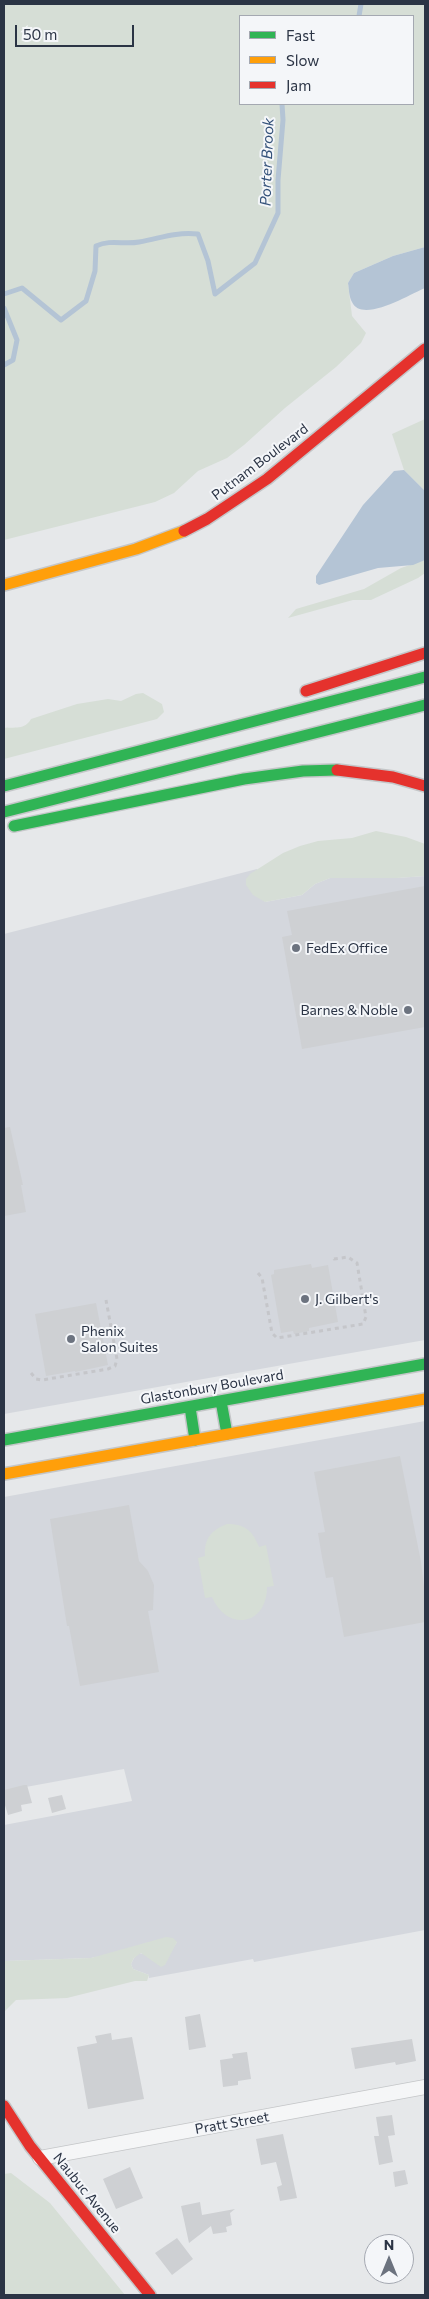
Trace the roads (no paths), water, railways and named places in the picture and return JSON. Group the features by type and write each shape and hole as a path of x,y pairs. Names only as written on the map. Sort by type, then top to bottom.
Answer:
{"main road":[{"name":"Putnam Boulevard","path":"4,584 136,549 173,536 207,519 268,479 425,349"},
{"path":"296,694 425,653"},
{"path":"4,786 425,677"},
{"path":"4,812 425,705"},
{"path":"202,735 234,714"},
{"path":"4,828 249,778 305,769 370,772 425,786"},
{"name":"Glastonbury Boulevard","path":"4,1440 425,1364"},
{"path":"4,1474 425,1398"},
{"path":"221,1401 226,1434"},
{"path":"190,1407 195,1440"},
{"name":"Naubuc Avenue","path":"4,2106 17,2129 150,2295"}],"street":[{"name":"Pratt Street","path":"40,2158 425,2087"}],"water":[{"path":"425,247 425,288 387,306 376,309 366,310 357,308 352,302 348,283 354,273 393,256"},
{"path":"404,470 425,491 425,560 413,565 378,568 319,585 316,583 316,576 363,505 394,471"}],"waterway":[{"name":"Porter Brook","path":"359,15 361,4"},
{"name":"Porter Brook","path":"4,294 22,288 61,320 86,301 95,271 96,246 107,243 133,243 189,234 198,234 208,261 215,294 255,263 278,213 278,180 283,120 282,105"},
{"name":"Porter Brook","path":"4,308 17,340 13,360 4,365"}],"place":[{"name":"FedEx Office","path":"296,948"},
{"name":"Barnes & Noble","path":"408,1010"},
{"name":"J. Gilbert's","path":"305,1299"},
{"name":"Phenix Salon Suites","path":"71,1339"}]}
